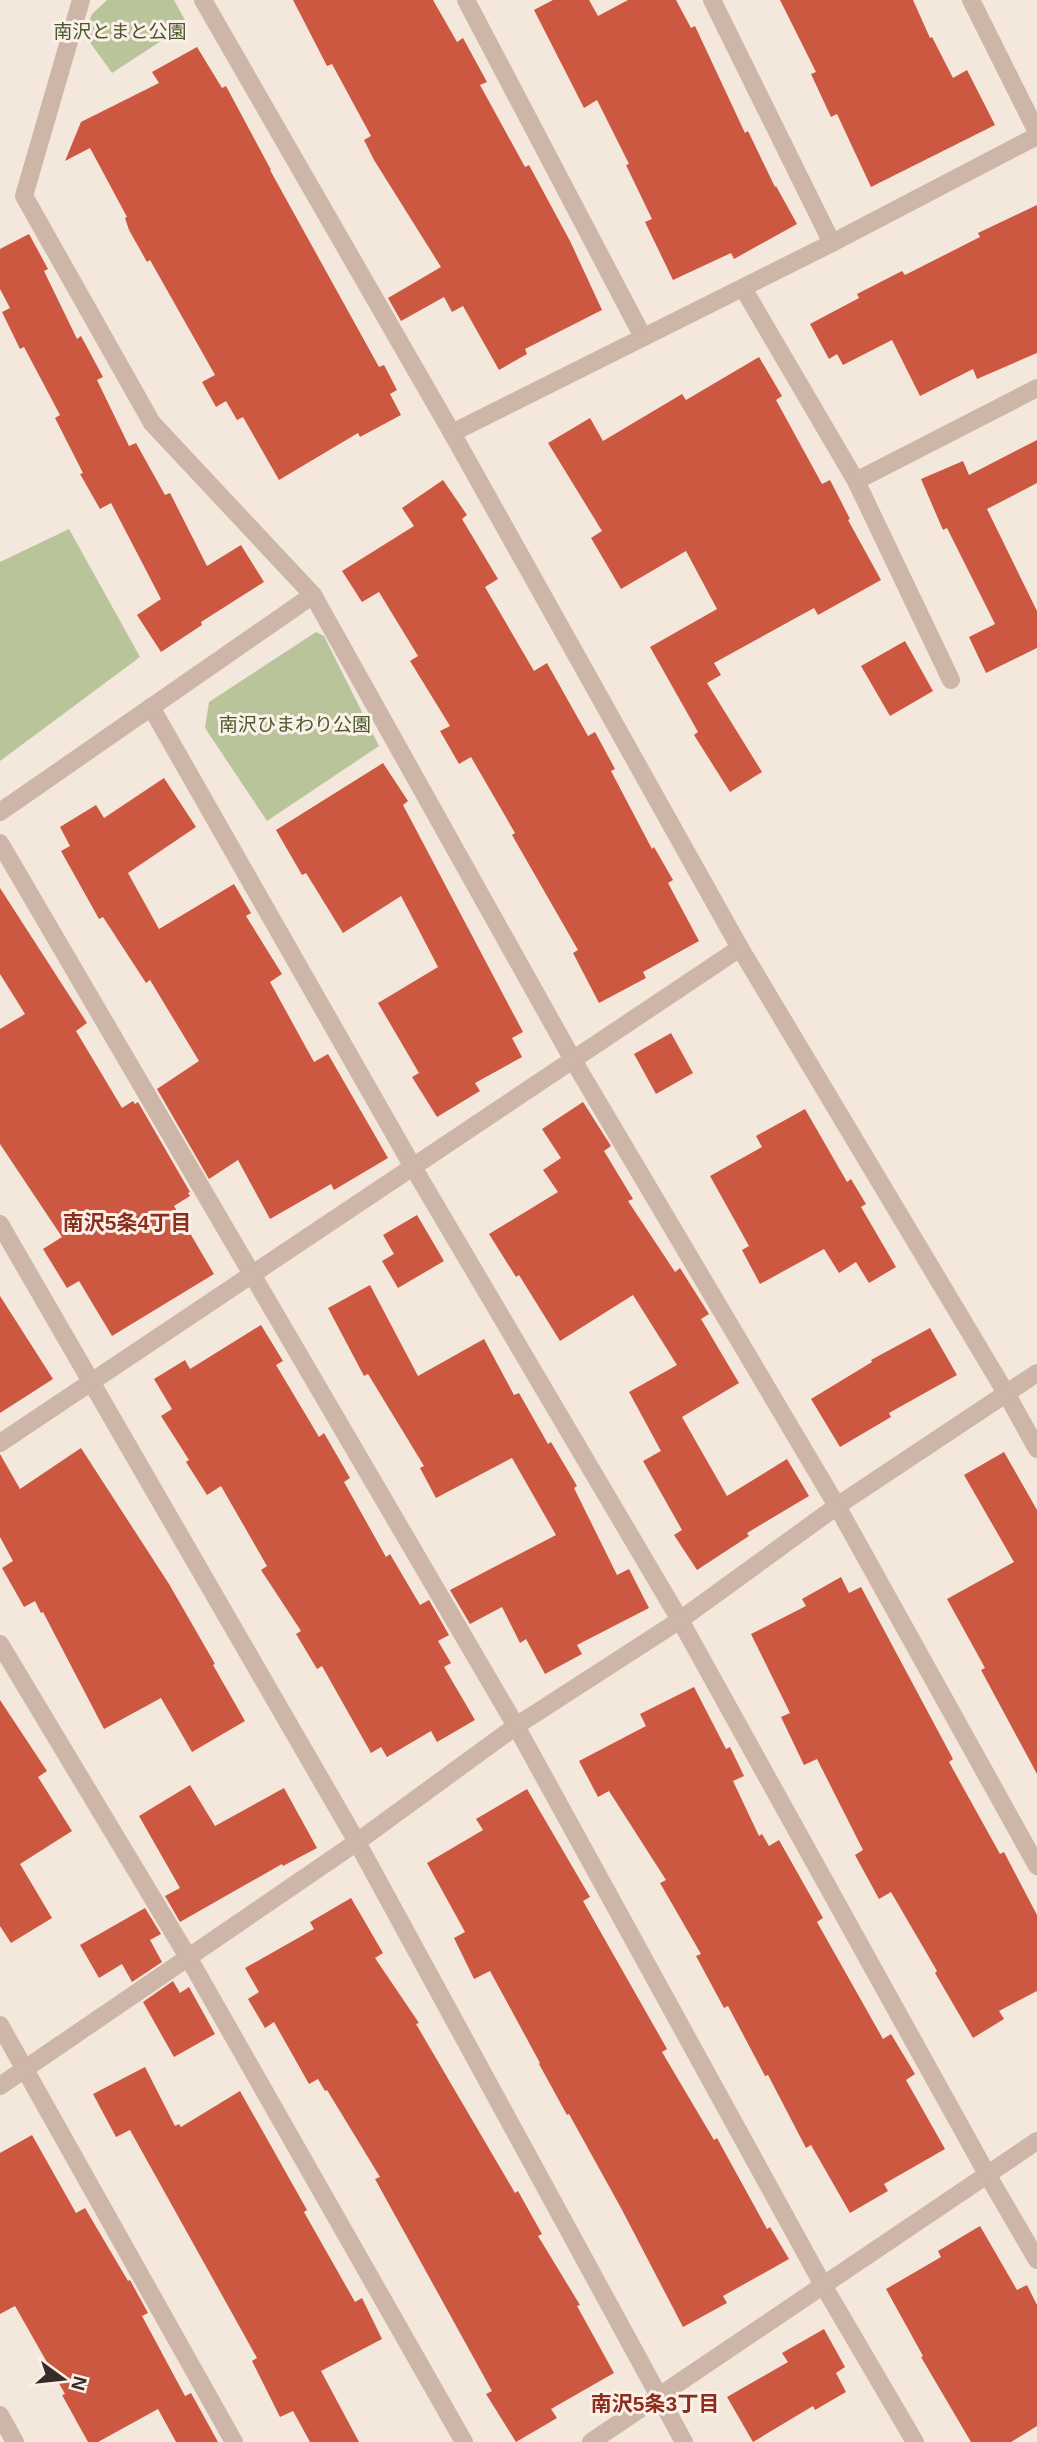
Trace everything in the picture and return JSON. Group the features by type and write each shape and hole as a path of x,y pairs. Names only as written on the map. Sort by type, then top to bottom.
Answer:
{"street":[{"path":"81,0 24,196 152,423 313,595 573,1060 837,1506 1037,1866"},
{"path":"203,0 452,433 740,948 1037,1449"},
{"path":"466,0 643,337"},
{"path":"712,0 832,243"},
{"path":"452,433 832,243 1037,134 971,0"},
{"path":"743,288 856,481 951,680"},
{"path":"856,481 1037,388"},
{"path":"0,811 313,595"},
{"path":"151,707 413,1167 680,1620 1037,2260"},
{"path":"0,843 516,1727 823,2285 915,2442"},
{"path":"0,1443 740,948"},
{"path":"0,1224 357,1842 684,2442"},
{"path":"0,2086 357,1842 516,1727 680,1620 837,1506 1037,1373"},
{"path":"0,1644 188,1957 464,2442"},
{"path":"0,2025 234,2442"},
{"path":"591,2442 1037,2141"},
{"path":"0,2415 15,2442"}],"green space":[{"name":"南沢とまと公園","path":"107,0 174,0 187,24 112,73 84,34 92,14"},
{"path":"69,529 140,657 0,761 0,562"},
{"name":"南沢ひまわり公園","path":"316,632 324,636 379,746 267,821 205,728 209,702"}],"building":[{"path":"293,0 433,0 457,42 463,38 487,82 480,85 525,167 529,165 570,241 602,310 525,349 527,354 499,370 463,306 452,312 444,297 401,321 388,298 441,267 374,160 364,140 371,136 332,64 327,66"},
{"path":"553,0 589,0 598,16 628,0 676,0 691,28 695,26 745,133 748,131 775,187 797,224 734,259 731,253 673,280 645,222 652,219 626,165 629,164 597,100 584,108 534,10"},
{"path":"780,0 913,0 930,38 932,37 953,78 967,70 995,125 871,187 837,114 831,117 811,74 816,72"},
{"path":"197,47 222,88 226,86 379,367 384,365 397,390 390,394 401,415 360,437 358,433 279,480 243,417 237,420 226,401 216,407 202,382 215,375 150,260 147,262 129,230 125,218 127,217 90,148 65,161 81,122 159,83 152,72"},
{"path":"1037,205 1037,353 977,379 973,369 920,396 892,340 843,365 837,354 829,359 810,324 859,298 857,294 902,271 905,275 980,237 978,233"},
{"path":"29,234 48,269 44,271 77,339 81,336 103,377 97,380 129,446 136,443 165,495 170,493 207,566 241,545 264,582 201,622 202,625 161,652 137,615 161,599 111,503 100,509 80,474 83,473 55,418 60,415 24,347 20,349 2,312 10,308 0,289 0,249"},
{"path":"759,357 782,396 776,400 822,484 830,480 850,519 848,520 881,580 818,615 814,608 714,663 721,675 707,683 762,772 730,792 694,735 698,732 650,647 717,609 686,551 621,589 591,538 602,531 548,443 590,418 603,441 682,394 686,400"},
{"path":"1037,440 1037,483 987,509 1037,611 1037,648 986,673 969,637 995,624 947,528 943,530 921,479 963,461 969,475"},
{"path":"443,480 467,515 462,519 498,579 485,587 534,671 547,663 588,736 595,732 615,769 611,771 652,849 654,847 673,880 668,883 699,941 643,972 646,978 599,1003 573,953 578,950 471,757 459,764 440,731 450,726 410,661 418,656 379,592 362,602 342,571 414,526 402,508"},
{"path":"905,641 933,691 890,716 861,666"},
{"path":"383,763 408,801 403,805 523,1032 512,1038 522,1057 475,1083 480,1091 437,1117 412,1077 419,1073 378,1003 438,967 401,896 343,933 306,873 302,875 276,830"},
{"path":"164,778 196,827 128,873 159,929 234,884 251,913 246,916 282,974 270,982 314,1062 328,1054 388,1158 334,1190 331,1184 270,1219 238,1160 209,1179 157,1089 199,1061 150,980 146,983 103,917 99,919 61,851 70,846 60,827 96,805 104,818"},
{"path":"0,888 87,1023 76,1031 122,1108 133,1101 135,1104 138,1102 190,1192 190,1196 174,1206 214,1274 112,1336 79,1281 67,1288 43,1249 62,1237 0,1144 0,1029 25,1014 0,974"},
{"path":"671,1033 693,1073 656,1094 634,1054"},
{"path":"583,1102 611,1146 604,1151 633,1199 628,1201 675,1272 680,1268 709,1314 701,1319 739,1383 682,1417 727,1496 787,1459 809,1496 747,1533 749,1536 697,1570 674,1535 682,1530 643,1461 661,1451 629,1392 677,1365 633,1295 560,1341 519,1275 516,1277 489,1234 558,1192 543,1170 561,1158 542,1129"},
{"path":"805,1109 847,1182 851,1179 866,1204 861,1207 896,1267 869,1283 856,1262 839,1273 824,1249 760,1284 742,1250 749,1246 710,1176 762,1147 756,1136"},
{"path":"417,1215 444,1261 398,1288 382,1261 394,1254 383,1235"},
{"path":"370,1285 418,1376 484,1339 514,1395 519,1393 548,1444 551,1442 577,1486 574,1488 617,1575 629,1569 649,1608 577,1645 582,1654 545,1674 526,1639 520,1643 502,1607 470,1624 450,1590 556,1535 512,1458 436,1498 420,1468 424,1466 368,1374 364,1376 328,1308"},
{"path":"0,1296 53,1379 0,1413"},
{"path":"261,1325 283,1361 276,1365 319,1437 324,1433 350,1478 344,1482 386,1557 390,1554 420,1605 429,1600 449,1635 438,1641 451,1663 444,1667 475,1720 437,1742 431,1731 387,1757 381,1747 371,1753 322,1666 317,1669 296,1634 301,1631 261,1570 267,1566 221,1486 207,1495 161,1416 172,1409 154,1379 185,1360 190,1369"},
{"path":"930,1328 957,1375 889,1413 891,1417 840,1447 811,1399 872,1362 871,1360"},
{"path":"81,1448 169,1584 245,1721 192,1752 161,1698 104,1729 43,1612 41,1613 35,1601 24,1607 2,1568 13,1561 0,1537 0,1454 20,1489"},
{"path":"1004,1452 1037,1510 1037,1774 981,1670 985,1668 947,1599 1014,1562 964,1475"},
{"path":"841,1577 849,1593 861,1587 953,1759 949,1762 1000,1854 1004,1852 1037,1915 1037,1991 999,2011 1004,2019 973,2038 891,1892 879,1899 855,1855 863,1850 817,1759 804,1765 781,1717 790,1713 751,1634 806,1606 802,1599"},
{"path":"694,1687 726,1749 730,1747 744,1776 733,1781 759,1836 762,1834 769,1846 779,1840 823,1918 817,1922 883,2039 891,2034 915,2074 906,2080 945,2149 884,2184 888,2191 850,2213 811,2145 806,2148 728,2006 724,2008 696,1956 701,1954 660,1883 666,1880 609,1791 598,1797 579,1761 646,1726 640,1714"},
{"path":"0,1700 47,1771 38,1777 72,1831 20,1864 52,1918 11,1943 0,1926"},
{"path":"190,1785 215,1826 284,1788 317,1848 283,1866 282,1864 180,1922 165,1896 180,1888 139,1816"},
{"path":"527,1789 590,1897 583,1901 667,2049 662,2052 714,2140 717,2138 767,2229 770,2227 789,2259 723,2296 727,2303 683,2327 621,2208 569,2114 567,2115 490,1971 474,1979 454,1938 465,1932 427,1863 483,1830 476,1819"},
{"path":"351,1898 383,1953 375,1958 419,2023 416,2024 515,2193 518,2191 542,2234 538,2236 580,2305 577,2306 614,2373 551,2409 557,2418 516,2442 486,2394 492,2391 375,2179 380,2177 327,2090 325,2091 318,2079 309,2084 274,2022 265,2028 248,1999 259,1992 245,1968 314,1929 310,1922"},
{"path":"145,1908 161,1934 150,1940 162,1962 132,1982 122,1964 99,1978 80,1945"},
{"path":"173,1981 180,1993 189,1987 215,2034 174,2057 143,2002"},
{"path":"145,2067 175,2126 179,2124 181,2127 240,2091 355,2302 362,2298 382,2339 321,2371 359,2442 310,2442 293,2411 280,2417 252,2361 257,2358 130,2130 116,2137 93,2094"},
{"path":"32,2135 76,2213 85,2208 128,2281 130,2280 148,2313 142,2316 185,2396 191,2393 218,2442 176,2442 158,2409 98,2442 88,2442 62,2395 65,2394 15,2306 0,2314 0,2153"},
{"path":"980,2226 1017,2290 1027,2285 1037,2305 1037,2426 1011,2442 971,2442 921,2357 923,2356 886,2289 941,2257 938,2251"},
{"path":"824,2329 845,2367 836,2373 846,2392 815,2410 813,2406 753,2442 727,2397 788,2362 782,2353"}],"district":[{"name":"南沢5条4丁目","path":"127,1223"},
{"name":"南沢5条3丁目","path":"655,2404"}]}
